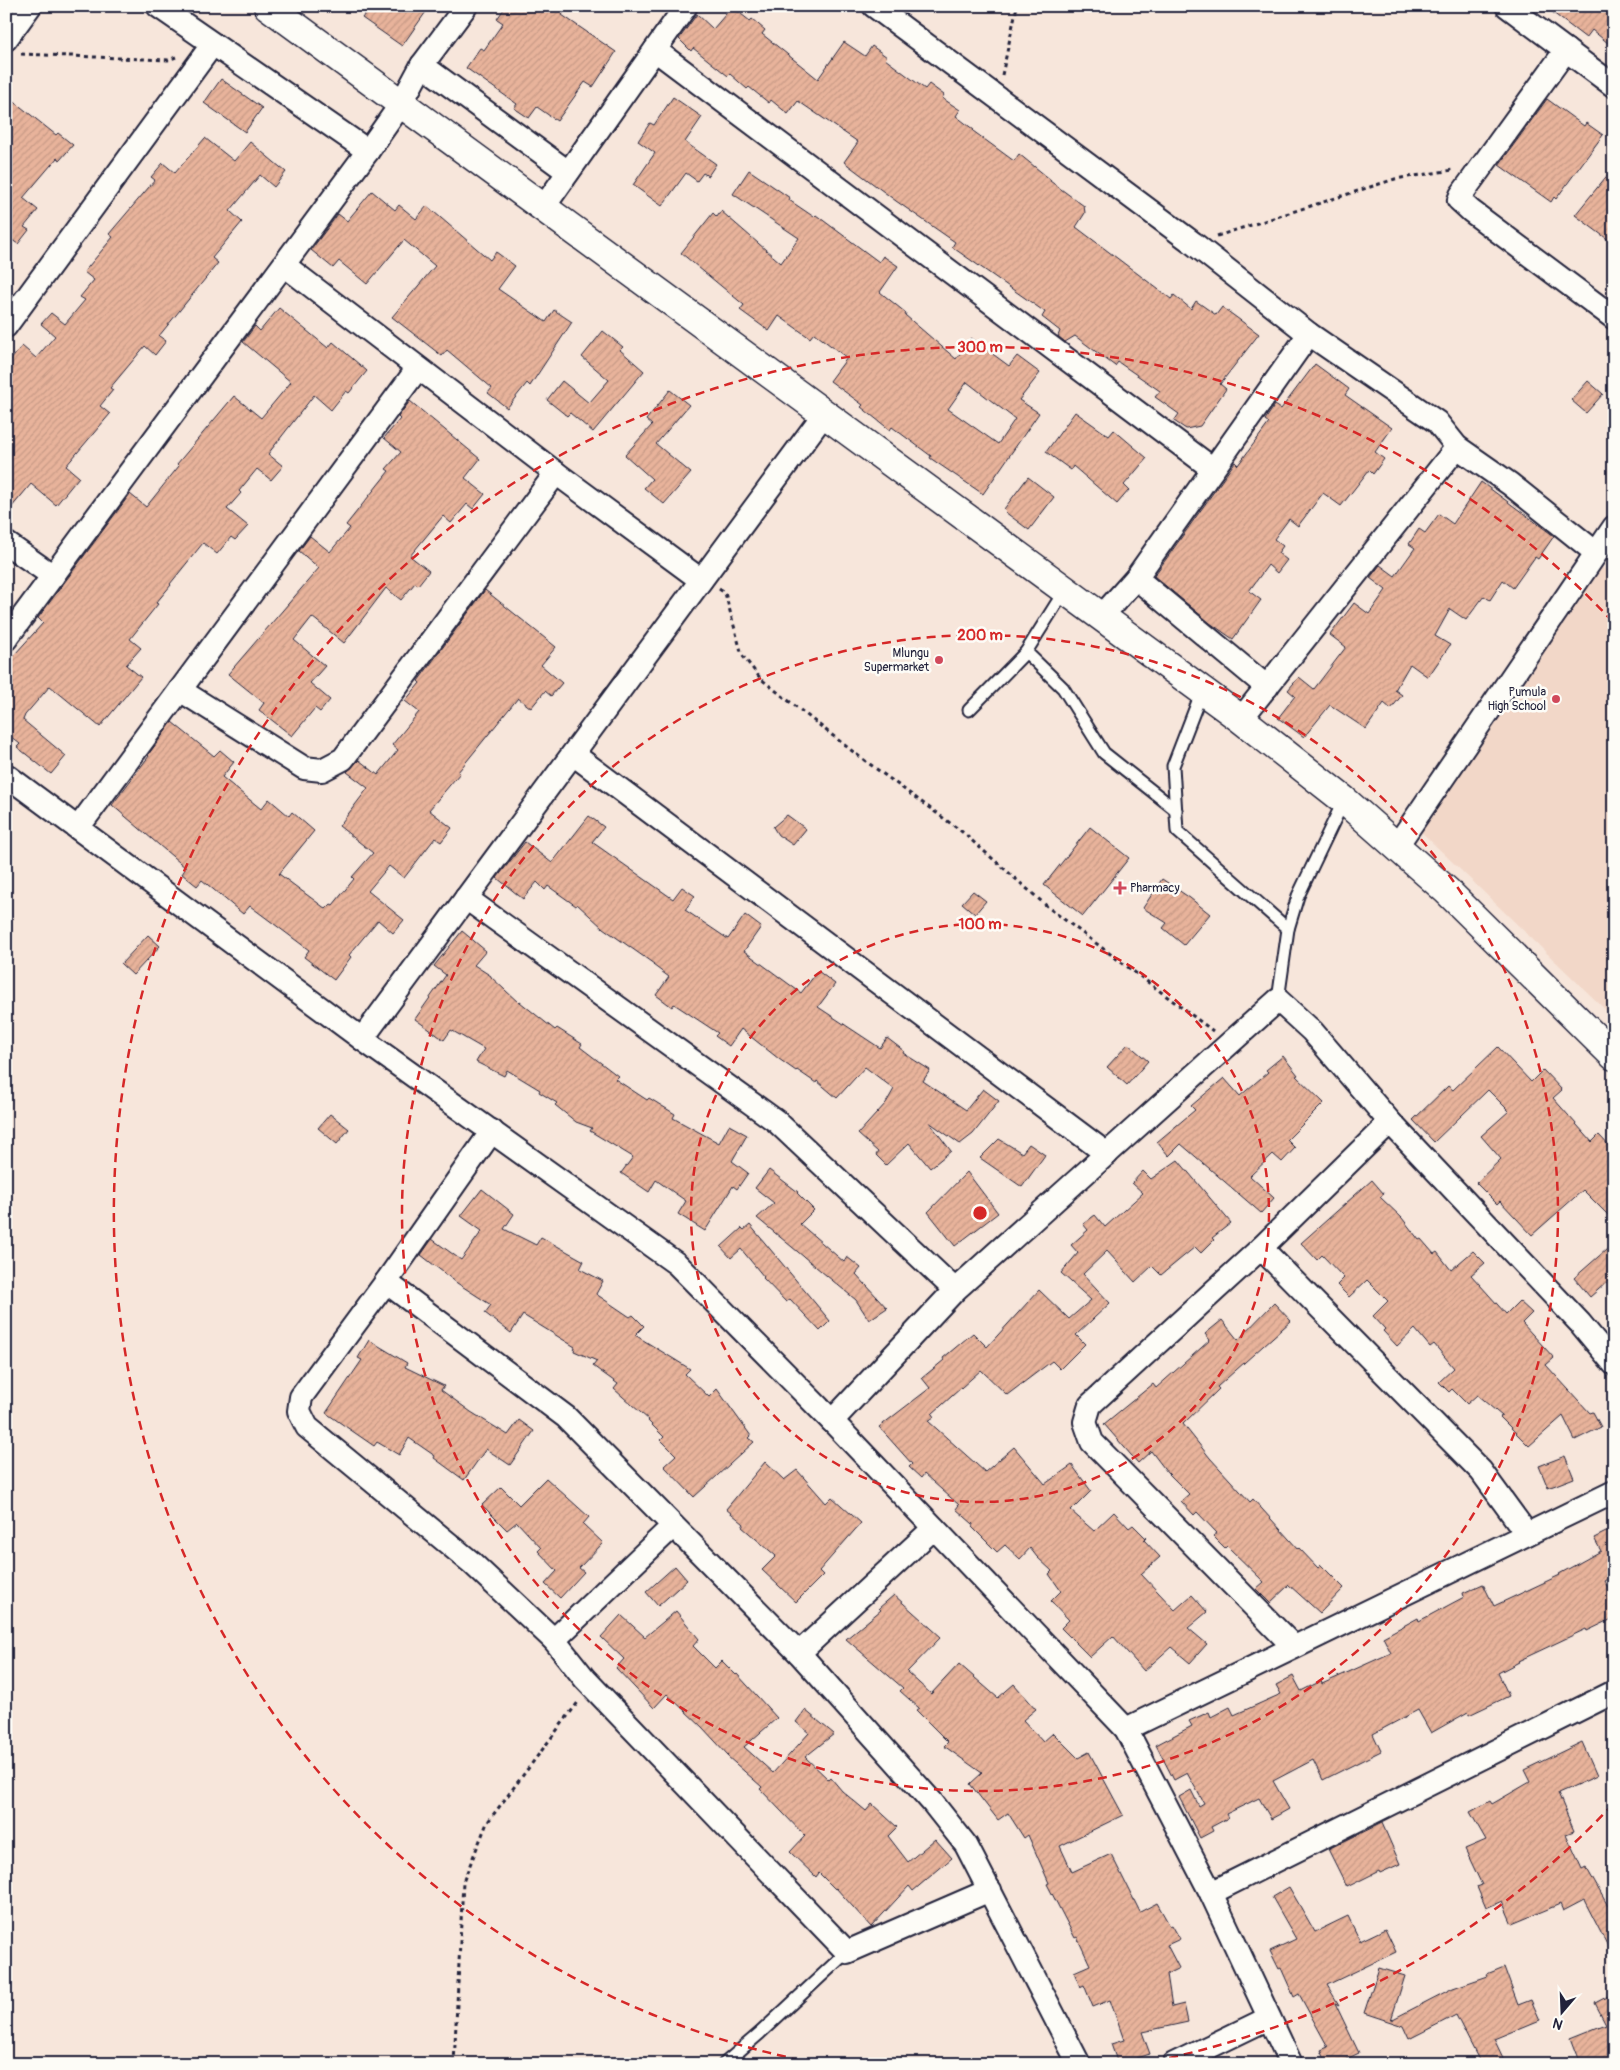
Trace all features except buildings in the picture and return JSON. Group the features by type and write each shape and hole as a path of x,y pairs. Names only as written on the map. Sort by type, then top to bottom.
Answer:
{"street":[{"path":"11,46 30,6"},
{"path":"158,6 368,151"},
{"path":"268,6 1241,719 1344,800 1447,891 1614,1056"},
{"path":"6,639 368,151 402,104 422,65 466,6"},
{"path":"543,208 686,6"},
{"path":"874,6 1193,244 1309,334 1437,422 1457,447 1510,484 1596,552"},
{"path":"1507,6 1614,86"},
{"path":"6,326 212,45"},
{"path":"655,50 1213,469"},
{"path":"1566,50 1459,200 1614,318"},
{"path":"422,65 568,172"},
{"path":"284,265 556,473 701,580"},
{"path":"1101,617 1136,578 1309,334"},
{"path":"78,828 418,368"},
{"path":"362,1039 824,414"},
{"path":"1241,719 1457,447"},
{"path":"180,690 304,768 322,770 342,759 556,473"},
{"path":"1396,847 1614,527"},
{"path":"6,543 53,576"},
{"path":"1136,578 1267,687"},
{"path":"573,754 1107,1154"},
{"path":"6,774 362,1039 492,1130 677,1264 832,1421 1126,1729 1211,1893 1291,2064"},
{"path":"466,898 776,1121 955,1290"},
{"path":"832,1421 955,1290 1278,1000 1312,1031 1390,1122 1580,1323 1614,1364"},
{"path":"1294,1647 1092,1442 1085,1422 1090,1405 1261,1248 1390,1122"},
{"path":"492,1130 386,1282 301,1397 299,1411 307,1427 472,1563 554,1640 586,1678 847,1952 990,1890"},
{"path":"1261,1248 1481,1471 1527,1534"},
{"path":"386,1282 566,1417 799,1653 932,1802 966,1844 1078,2064"},
{"path":"1126,1729 1614,1492"},
{"path":"554,1640 673,1526"},
{"path":"799,1653 934,1528"},
{"path":"1211,1893 1614,1692"},
{"path":"1174,2064 1270,2018"}],"lane":[{"path":"969,710 1026,652 1065,590"},
{"path":"1026,652 1062,688 1104,752 1176,810"},
{"path":"1202,691 1173,766 1177,832 1288,929"},
{"path":"1278,1000 1288,929 1298,896 1344,800"},
{"path":"724,2064 847,1952"}],"path":[{"path":"1011,107 1002,79 1017,6"},
{"path":"11,46 168,60 177,57"},
{"path":"1193,244 1396,179 1446,172 1485,161"},
{"path":"701,580 725,593 742,655 761,679 856,754 961,831 1049,908 1230,1043"},
{"path":"454,2064 463,1882 488,1823 578,1704 586,1678"}],"shaded area":[{"name":"Pumula High School","path":"1595,561 1614,577 1614,1018 1411,822"}],"place":[{"name":"Mlungu Supermarket","path":"939,660"},
{"name":"Pumula High School","path":"1556,699"},
{"name":"Pharmacy","path":"1120,888"}]}
